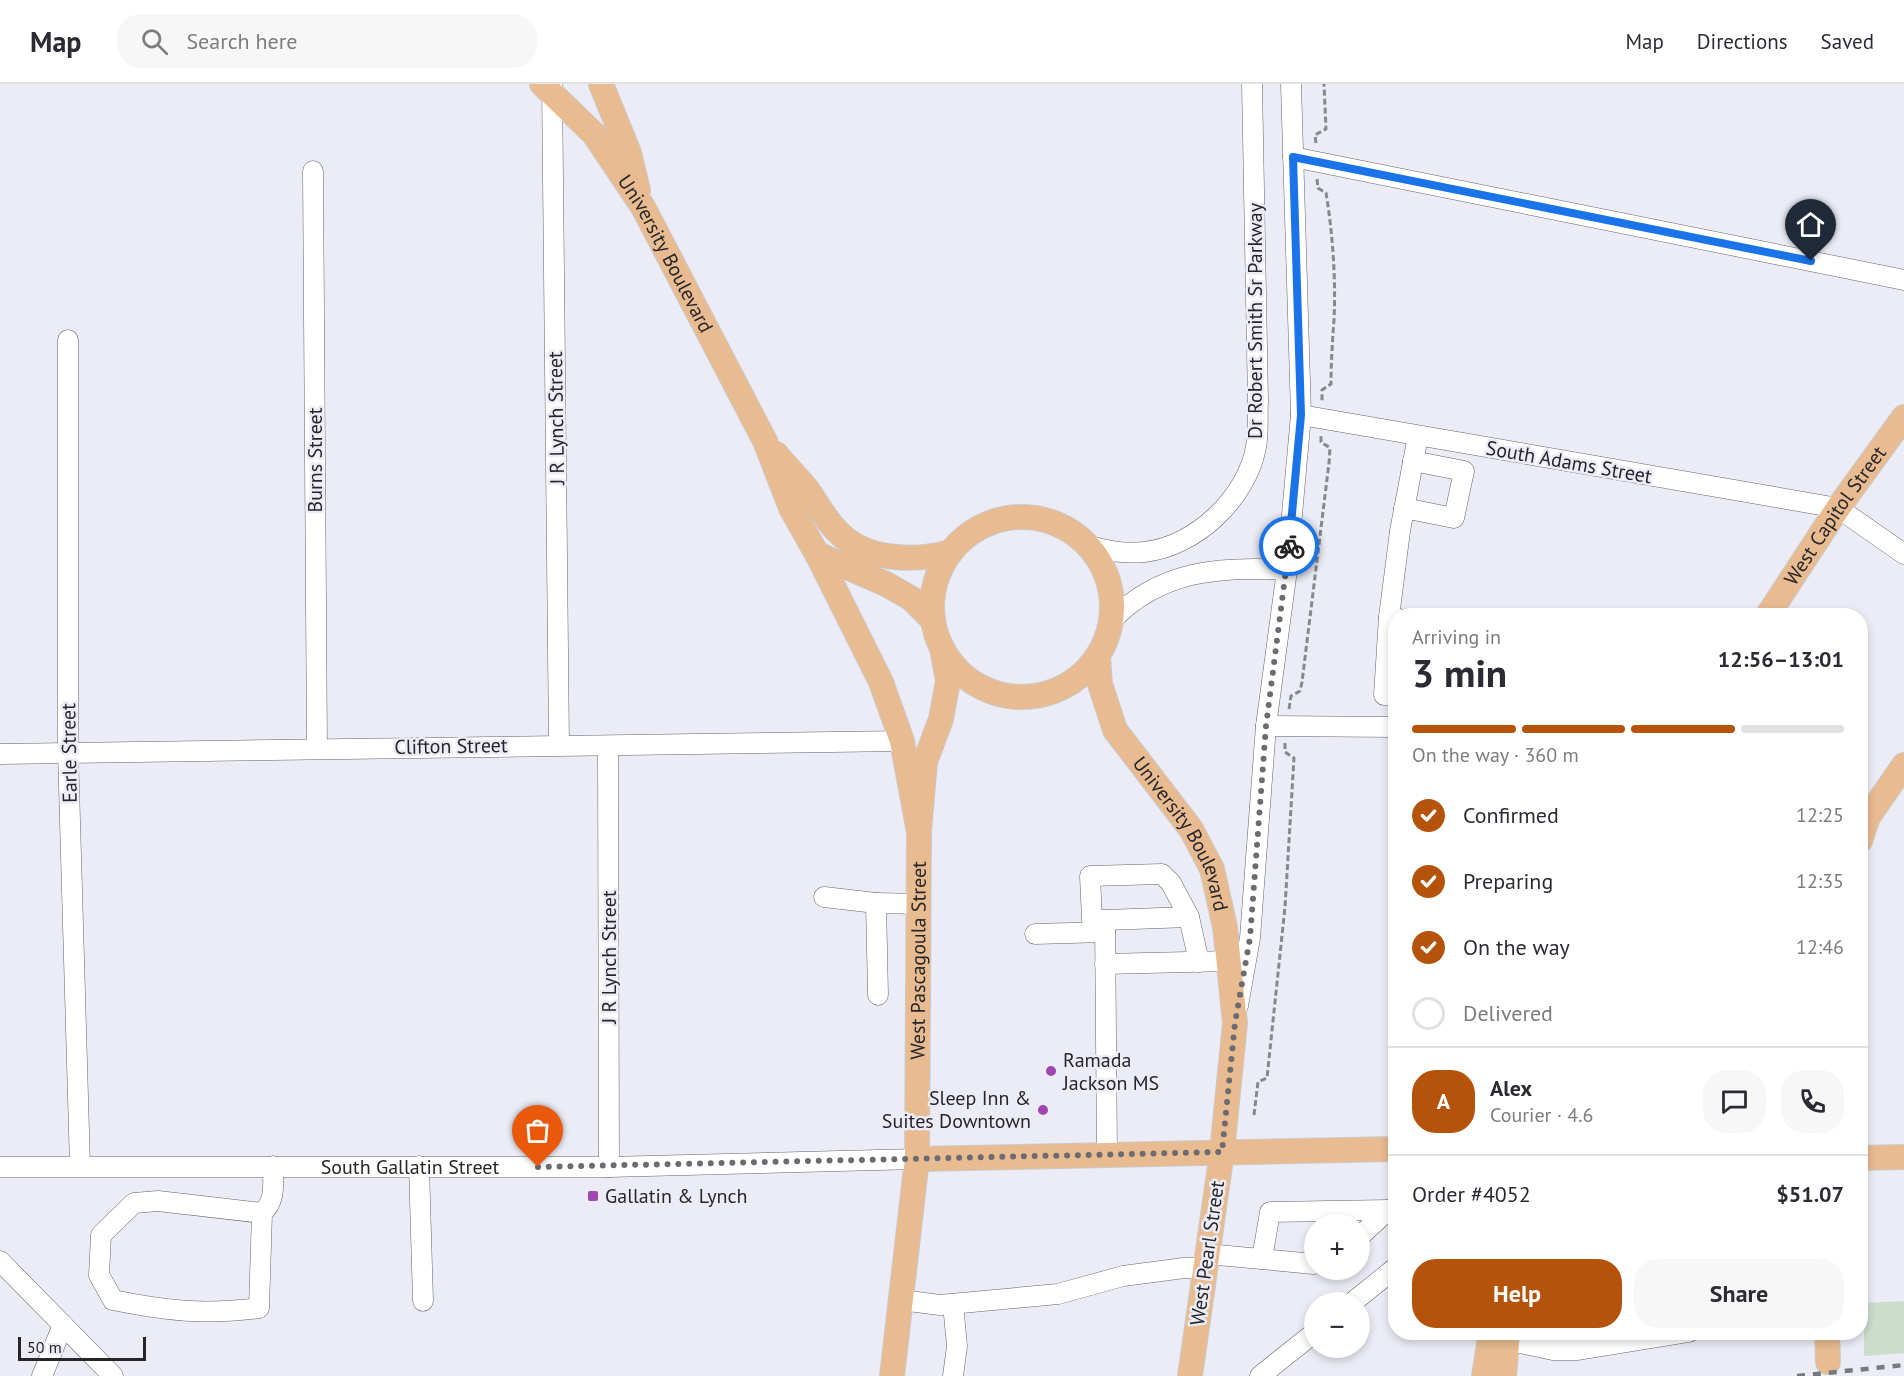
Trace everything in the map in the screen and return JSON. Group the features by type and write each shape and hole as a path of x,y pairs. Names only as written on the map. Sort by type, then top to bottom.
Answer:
{"main road":[{"path":"601,84 629,153 643,207"},
{"name":"University Boulevard","path":"549,86 594,134 643,207 765,441 791,508 817,554"},
{"name":"West Capitol Street","path":"1773,608 1838,508 1904,417"},
{"name":"University Boulevard","path":"765,441 807,490 836,531 849,541 867,550 903,559 929,558 951,552"},
{"path":"1026,517 1054,522 1076,534 1089,546 1106,572 1112,598 1111,621 1098,657 1071,683 1051,693 1012,697 979,686 952,664 942,648 933,620 932,599 940,569 951,552 977,529 999,519 1026,517"},
{"path":"817,554 912,598 933,620"},
{"name":"West Pascagoula Street","path":"817,554 881,682 902,741 920,832"},
{"name":"West Pascagoula Street","path":"892,1376 917,1159 920,832 925,762 941,719 948,681 942,648"},
{"name":"University Boulevard","path":"1098,657 1100,684 1115,730 1191,829 1212,869 1225,927 1235,1023"},
{"path":"1868,809 1904,765"},
{"name":"West Pearl Street","path":"1190,1376 1222,1152 1235,1023"},
{"name":"South Gallatin Street","path":"917,1159 1388,1149"},
{"path":"1868,1158 1904,1157"},
{"path":"1484,1376 1497,1340"},
{"path":"1500,1340 1504,1376"},
{"path":"1827,1340 1828,1362"}],"street":[{"name":"Dr Robert Smith Sr Parkway","path":"1089,546 1114,553 1146,552 1167,547 1194,534 1219,513 1240,488 1256,448 1258,401 1252,84"},
{"name":"Dr Robert Smith Sr Parkway","path":"1235,1023 1250,938 1266,726 1287,570 1301,415 1291,84"},
{"name":"J R Lynch Street","path":"549,86 559,745"},
{"path":"1293,157 1904,280"},
{"name":"Burns Street","path":"313,171 316,748"},
{"name":"Earle Street","path":"68,340 68,752 80,1166"},
{"name":"South Adams Street","path":"1301,415 1838,508"},
{"path":"1393,608 1404,508 1418,436"},
{"path":"1404,508 1454,518 1464,471 1413,461"},
{"path":"1838,508 1904,554"},
{"path":"1111,621 1127,605 1152,588 1192,574 1251,568 1287,570"},
{"path":"1388,656 1384,695 1388,695"},
{"path":"1266,726 1388,727"},
{"name":"Clifton Street","path":"0,754 902,741"},
{"name":"J R Lynch Street","path":"608,747 609,1167"},
{"path":"1105,926 1092,920 1090,876 1162,874 1171,883 1189,917 1199,962"},
{"path":"824,897 876,903 920,904"},
{"path":"876,903 878,995"},
{"path":"1035,934 1189,917"},
{"path":"1105,926 1107,1155"},
{"path":"1105,964 1229,961"},
{"name":"South Gallatin Street","path":"0,1167 609,1167 917,1159"},
{"path":"262,1213 159,1201 134,1203 101,1235 99,1275 113,1300 148,1307 214,1314 259,1308 262,1213 270,1206 273,1195 273,1166"},
{"path":"419,1167 423,1301"},
{"path":"1262,1259 1270,1212 1388,1211"},
{"path":"1370,1228 1388,1213"},
{"path":"901,1300 940,1305 1058,1294 1123,1276 1184,1268 1206,1261 1262,1259 1304,1263"},
{"path":"0,1261 113,1376"},
{"path":"1365,1292 1388,1274"},
{"path":"953,1304 957,1346 953,1376"},
{"path":"42,1376 63,1325"},
{"path":"1517,1340 1553,1350 1578,1350 1640,1340"},
{"path":"1260,1376 1304,1341"}],"path":[{"path":"1316,146 1316,135 1326,129 1324,84"},
{"path":"1317,170 1318,188 1326,193 1330,220 1334,332 1330,355 1331,384 1322,390 1322,404"},
{"path":"1288,713 1291,696 1300,691 1302,682 1329,463 1330,448 1321,442 1321,427"},
{"path":"1254,1115 1258,1082 1267,1078 1285,908 1294,758 1285,752 1286,736"}],"green space":[{"path":"1904,1301 1904,1353 1864,1356 1864,1340 1868,1340 1868,1303"}],"railway":[{"path":"1797,1376 1904,1365"}],"way so far":[{"path":"538,1167 1222,1152 1235,1023 1250,938 1266,726 1289,546"}],"place":[{"name":"Ramada Jackson MS","path":"1051,1071"},
{"name":"Sleep Inn & Suites Downtown","path":"1043,1110"},
{"name":"Gallatin & Lynch","path":"593,1196"}],"route":[{"path":"1289,546 1301,415 1293,157 1811,261"}]}
